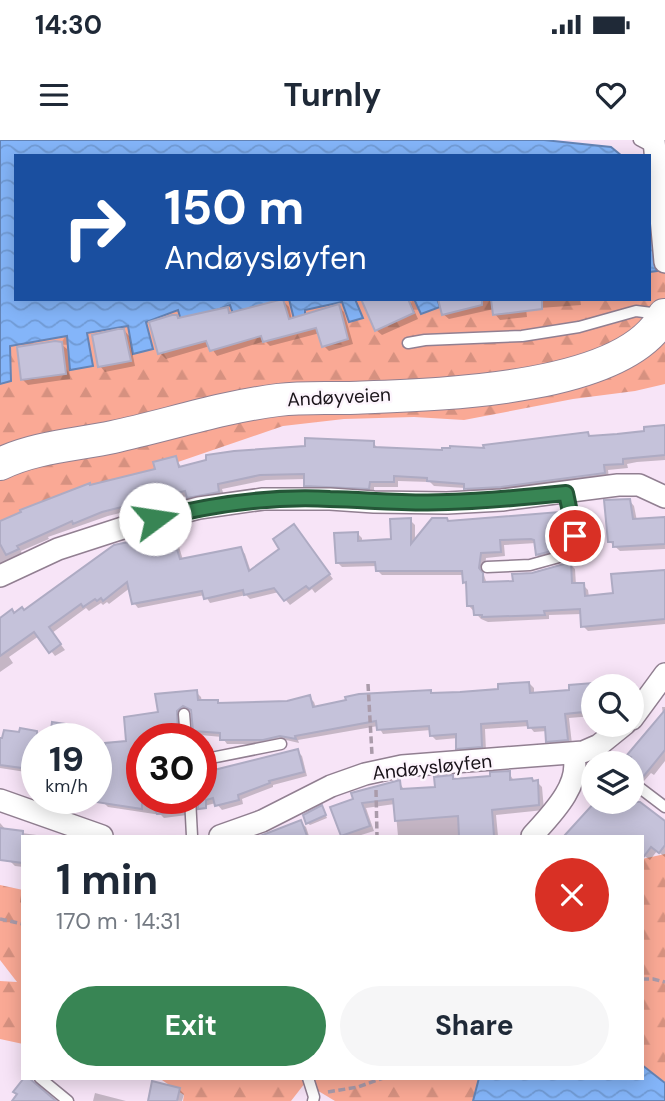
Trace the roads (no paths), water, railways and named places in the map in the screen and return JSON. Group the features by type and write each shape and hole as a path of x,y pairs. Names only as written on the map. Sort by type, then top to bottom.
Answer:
{"street":[{"path":"650,143 656,171 665,262"},
{"name":"Andøyveien","path":"0,464 37,450 110,438 241,406 282,400 432,393 530,383 598,365 624,354 655,331 665,314"},
{"path":"0,576 58,549 132,525 199,508 286,498 447,503 566,493 618,485 639,485 665,497"},
{"path":"644,703 665,674"},
{"path":"595,751 611,737"},
{"name":"Andøysløyfen","path":"223,835 262,821 331,786 402,766 581,755"},
{"path":"533,835 556,807 574,777 575,760 581,758"},
{"path":"0,800 99,835"}],"lane":[{"path":"408,343 522,336 579,327 636,311 665,314"},
{"path":"487,567 530,565 570,554 575,536 566,493"},
{"path":"184,714 185,723"},
{"path":"217,757 281,744"},
{"path":"644,791 665,807"},
{"path":"191,814 192,835"},
{"path":"42,1080 68,1101"},
{"path":"309,1080 314,1099"}],"water":[{"path":"0,140 544,140 611,147 620,154 14,154 14,301 279,301 237,325 230,305 201,316 186,337 178,310 146,322 153,349 133,354 128,326 87,333 93,366 70,370 67,336 10,346 11,381 0,384"},
{"path":"651,194 665,270 651,272"},
{"path":"290,301 356,301 363,318 349,322 342,302 305,310 305,328 296,327"},
{"path":"415,301 438,301 440,307 421,314"},
{"path":"644,1067 665,1083 665,1101 473,1101 478,1080 644,1080"}]}
